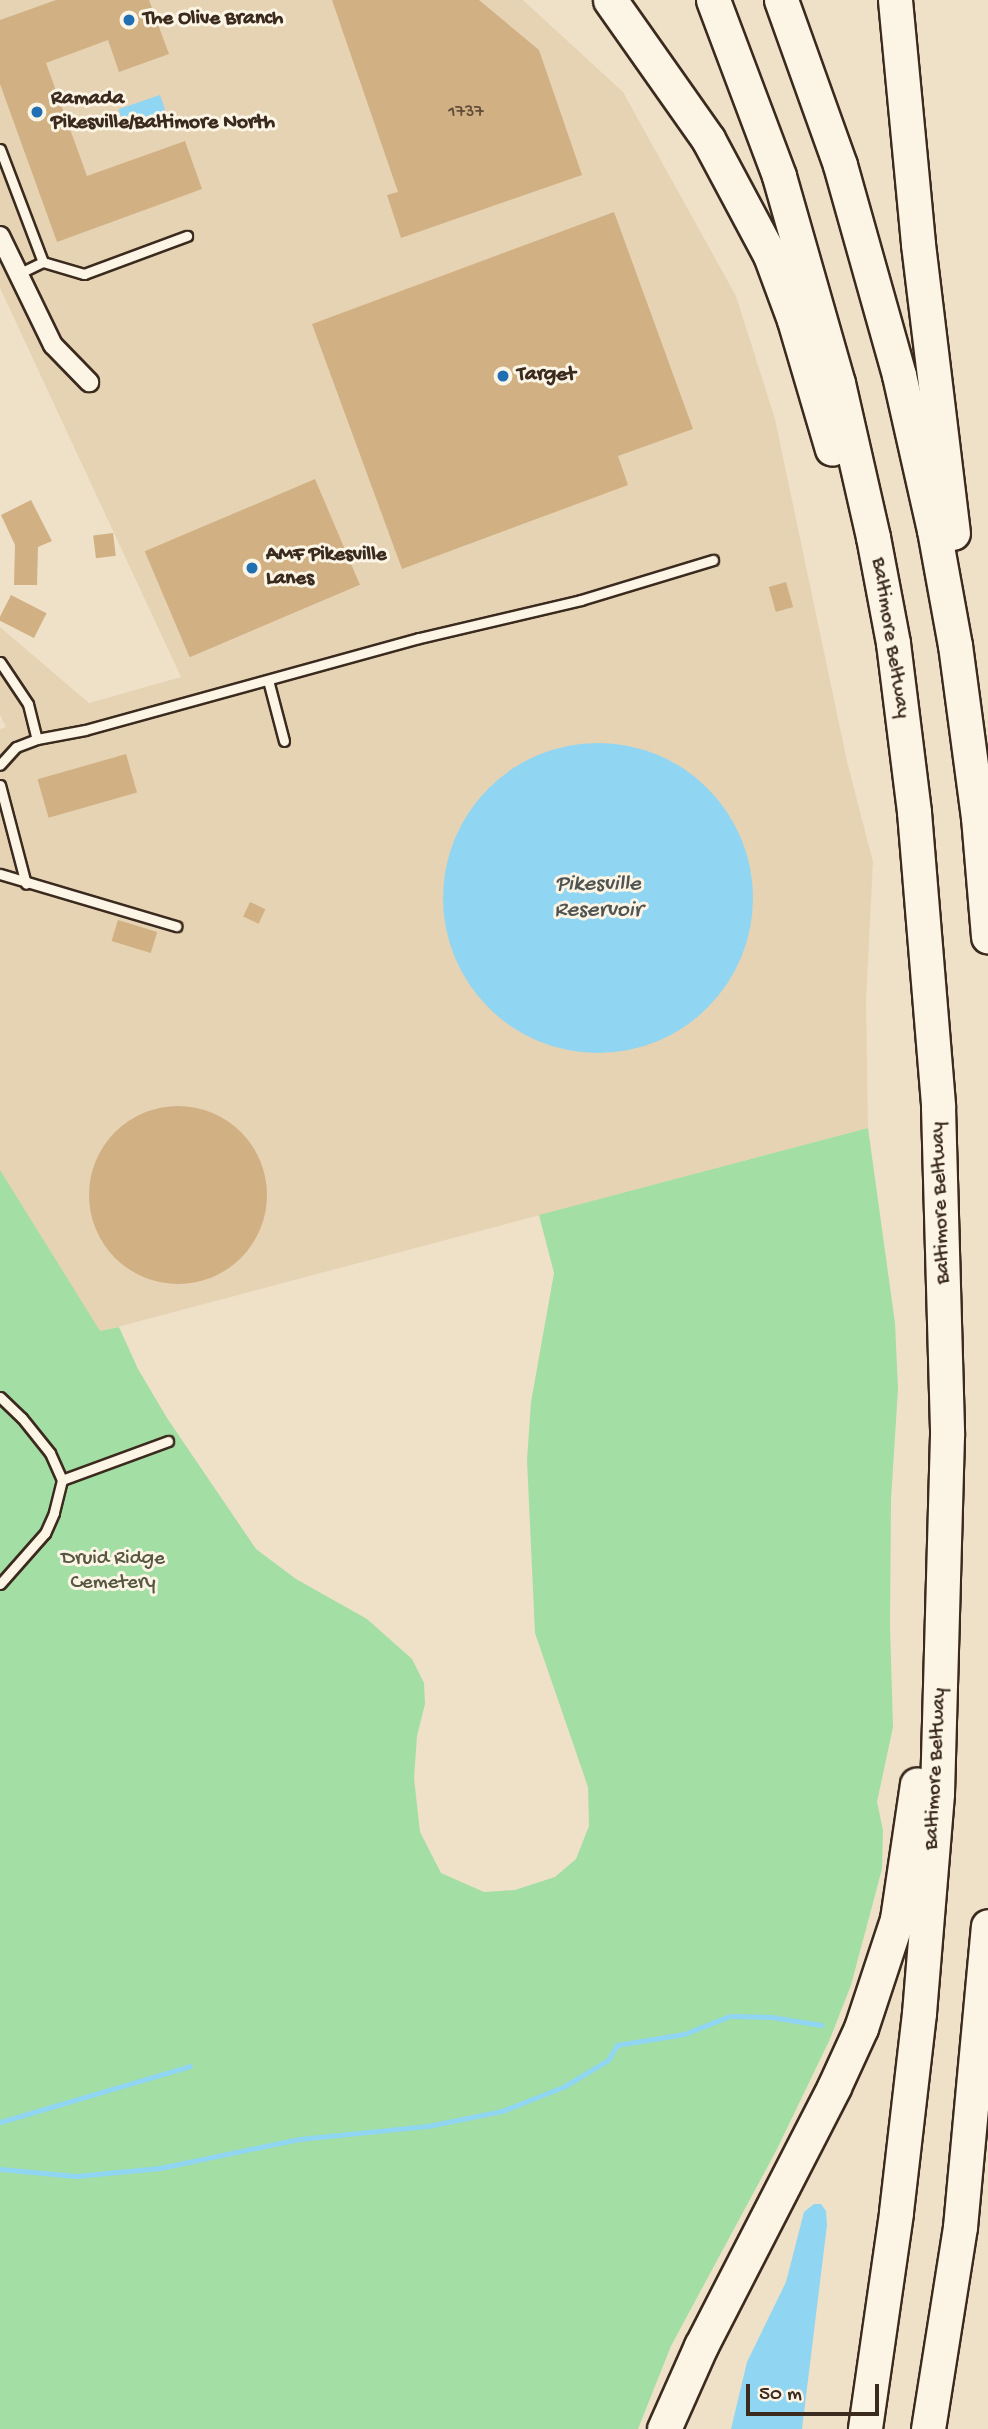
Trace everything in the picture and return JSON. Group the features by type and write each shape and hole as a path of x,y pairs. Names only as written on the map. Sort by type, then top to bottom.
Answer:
{"highway":[{"path":"610,0 708,139 770,255 794,320 858,539 893,643"},
{"name":"Baltimore Beltway","path":"713,0 779,176 838,383 893,643 914,812 938,1107 945,1280 945,1591 937,1794 919,2013 896,2213 865,2429"},
{"path":"781,0 840,165 899,375 934,530 955,645 978,817 988,937"},
{"path":"878,0 911,184"},
{"path":"895,0 911,184 953,525 955,645"},
{"path":"664,2429 701,2346 835,2087 861,2028 881,1969 900,1896 945,1591"},
{"path":"928,2429 960,2227 988,1926"}],"street":[{"path":"0,236 52,345 89,382"}],"lane":[{"path":"0,149 43,262"},
{"path":"18,274 43,262 84,274 187,236"},
{"path":"0,765 16,747 37,739 85,730 419,638 580,600 713,560"},
{"path":"0,662 28,704 37,739"},
{"path":"268,680 284,741"},
{"path":"0,785 26,884"},
{"path":"0,874 26,884 176,926"},
{"path":"0,1397 22,1418 50,1453 62,1480 54,1513 45,1533 0,1584"},
{"path":"62,1480 168,1441"}],"shaded area":[{"path":"0,0 523,0 623,92 736,296 775,419 847,761 873,862 866,1001 868,1128 72,1339 0,1219 0,729 6,727 0,715 0,627 89,703 181,677 0,288"}],"green space":[{"name":"Druid Ridge Cemetery","path":"868,1128 895,1323 898,1389 891,1500 890,1626 893,1727 877,1802 883,1830 882,1869 851,1985 830,2039 777,2149 671,2346 638,2429 0,2429 0,1170 100,1331 119,1327 138,1369 167,1418 256,1549 296,1579 367,1619 412,1659 424,1683 425,1704 417,1736 414,1778 420,1832 441,1873 484,1892 515,1890 555,1877 576,1859 589,1826 588,1787 535,1633 527,1460 531,1402 554,1273 539,1215"}],"water":[{"path":"160,95 167,115 125,129 118,109"},
{"name":"Pikesville Reservoir","path":"598,743 628,746 657,755 684,769 708,788 727,812 741,839 750,868 753,898 750,928 741,957 727,984 708,1008 684,1027 657,1041 628,1050 598,1053 568,1050 539,1041 512,1027 488,1008 469,984 455,957 446,928 443,898 446,868 455,839 469,812 488,788 512,769 539,755 568,746"},
{"path":"814,2204 821,2204 826,2211 827,2225 802,2429 731,2429 747,2362 786,2282 804,2212"}],"building":[{"name":"Ramada Pikesville/Baltimore North","path":"56,0 149,0 169,54 119,72 108,40 46,63 87,176 185,141 202,189 57,242 0,84 0,20"},
{"path":"332,0 479,0 539,50 582,175 401,238 387,195 398,192"},
{"name":"Target","path":"614,212 693,429 618,456 628,485 402,569 312,324"},
{"name":"AMF Pikesville Lanes","path":"315,479 360,585 190,657 145,551"},
{"path":"31,500 52,541 38,547 37,585 14,585 15,545 1,515"},
{"path":"113,533 116,556 96,558 93,535"},
{"path":"786,582 793,607 776,612 769,587"},
{"path":"11,595 47,613 34,638 0,621"},
{"path":"126,754 137,792 49,818 38,779"},
{"path":"250,902 265,909 259,924 243,917"},
{"path":"118,920 157,932 151,953 112,941"},
{"path":"178,1106 212,1113 241,1132 260,1161 267,1195 260,1229 241,1258 212,1277 178,1284 144,1277 115,1258 96,1229 89,1195 96,1161 115,1132 144,1113"}],"waterway":[{"path":"0,2169 76,2176 160,2168 299,2139 428,2126 502,2111 565,2086 608,2060 617,2045 684,2034 730,2016 771,2017 821,2025"},
{"path":"0,2122 190,2066"}],"place":[{"name":"The Olive Branch","path":"129,20"},
{"name":"Ramada Pikesville/Baltimore North","path":"37,112"},
{"name":"Target","path":"503,376"},
{"name":"AMF Pikesville Lanes","path":"252,568"}]}
